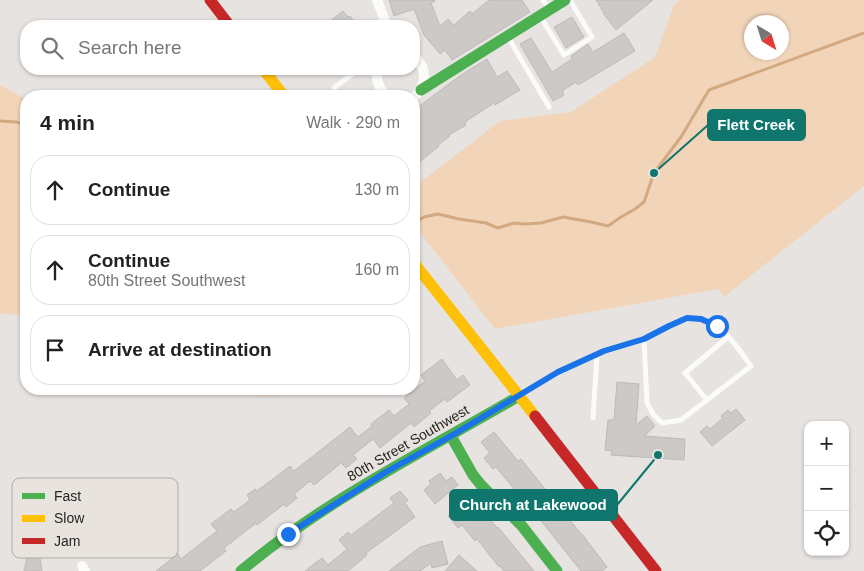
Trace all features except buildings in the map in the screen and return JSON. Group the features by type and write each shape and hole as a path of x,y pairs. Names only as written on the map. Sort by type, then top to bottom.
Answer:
{"street":[{"path":"210,0 225,20"},
{"path":"377,0 385,20"},
{"path":"420,92 539,16 546,5 565,0"},
{"path":"420,63 425,75 424,83 420,90"},
{"path":"268,75 279,90"},
{"path":"377,75 382,90"},
{"path":"420,271 656,571"},
{"name":"80th Street Southwest","path":"241,571 259,555 310,520 386,472 519,396"},
{"path":"451,436 473,475 522,526 557,571"}],"lane":[{"path":"539,16 564,55 592,37 570,0"},
{"path":"507,37 548,107"},
{"path":"334,88 351,75"},
{"path":"519,396 558,372 604,351 644,339 687,318 701,319 717,326 751,366 681,420 662,424 653,414 647,403 644,339"},
{"path":"707,400 685,373 728,337"},
{"path":"592,418 597,355"}],"shaded area":[{"path":"680,0 864,0 864,186 724,297 718,289 495,329 420,233 420,182 500,121 571,112 655,57 674,5"},
{"path":"0,85 20,96 20,316 0,313"},
{"path":"218,395 281,395 279,396"}],"waterway":[{"path":"420,219 438,214 486,223 498,228 514,223 541,223 563,217 608,226 644,202 654,173 681,137 709,90 864,33"},
{"path":"0,121 20,123"}],"traffic: fast":[{"path":"421,90 565,0"},
{"path":"241,571 273,545 341,499 519,396"},
{"path":"451,436 473,475 522,526 557,571"}],"traffic: slow":[{"path":"268,75 279,90"},
{"path":"420,271 535,416"}],"traffic: jam":[{"path":"210,0 225,20"},
{"path":"535,416 656,571"}],"place":[{"name":"Flett Creek","path":"654,173"},
{"name":"Church at Lakewood","path":"658,455"}],"route":[{"path":"288,534 386,472 451,436 558,372 604,351 644,339 687,318 701,319 717,326"}]}
